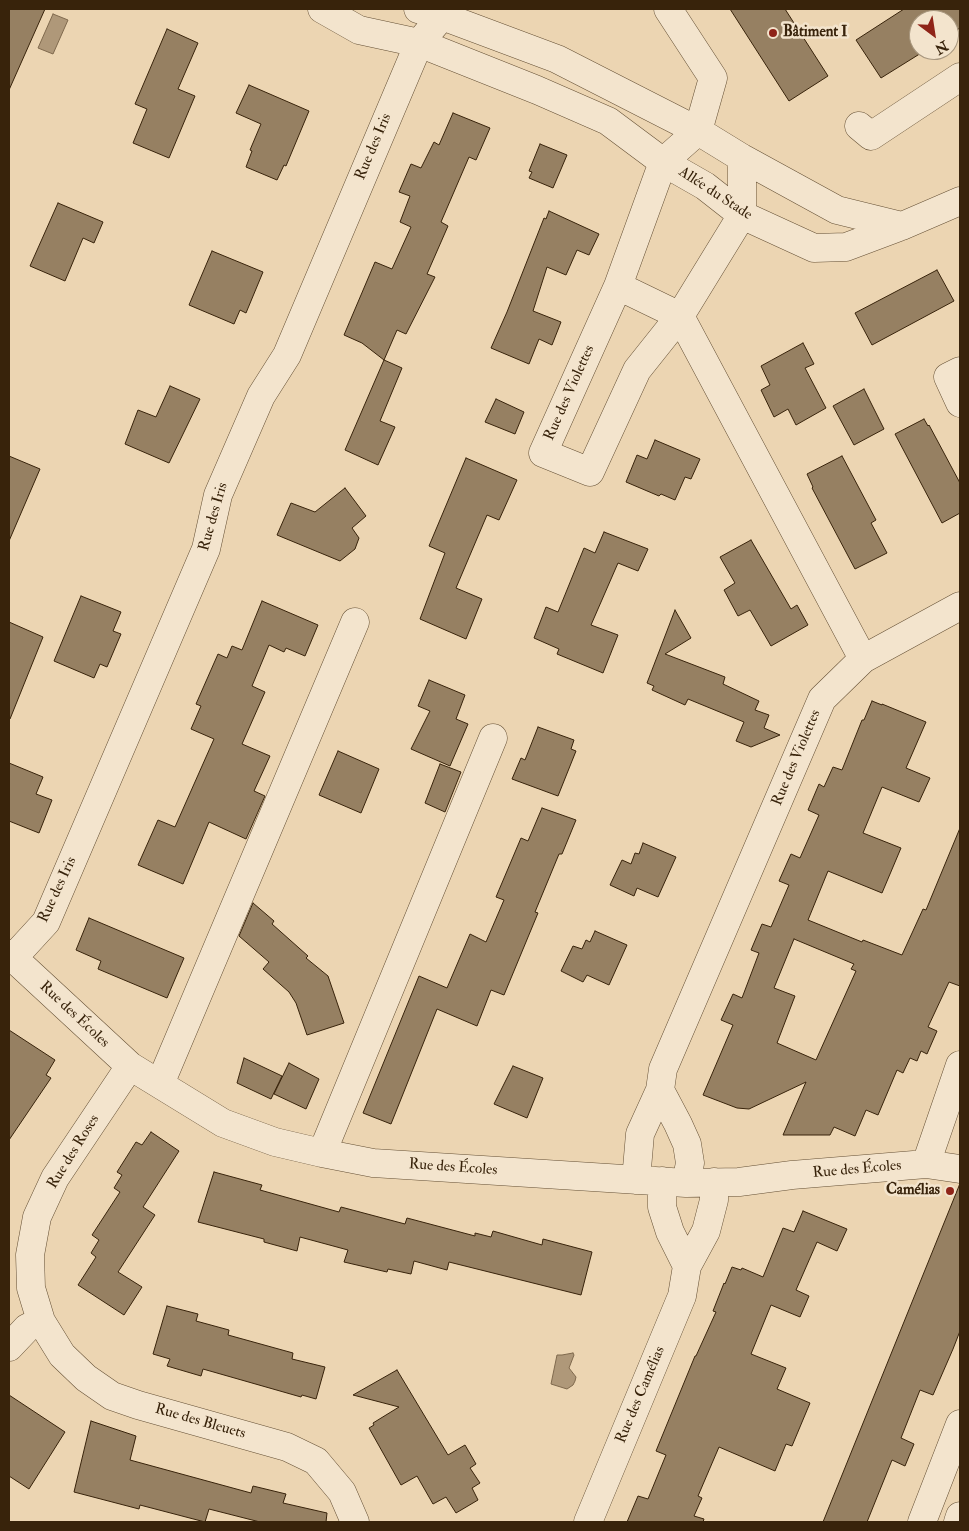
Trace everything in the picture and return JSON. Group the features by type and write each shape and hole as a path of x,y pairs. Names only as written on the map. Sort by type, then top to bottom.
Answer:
{"street":[{"name":"Allée du Stade","path":"322,9 359,30 419,43 536,90 608,122 664,162 705,186 742,215 814,248 846,247 960,201"},
{"path":"668,9 713,78 698,131"},
{"name":"Rue des Iris","path":"11,956 46,922 206,549 218,495 260,396 287,355 395,97 419,43 436,11"},
{"path":"436,11 557,59 698,131 742,158 837,210 902,226"},
{"path":"858,126 872,136 960,77"},
{"name":"Rue des Violettes","path":"698,131 664,162 618,286 543,453 590,472 637,370 680,316 742,215"},
{"path":"742,158 742,215"},
{"path":"618,286 680,316 864,659"},
{"path":"960,371 948,377 960,403"},
{"name":"Rue des Violettes","path":"661,1181 640,1134 660,1090 664,1069 822,699 864,659 960,606"},
{"path":"160,1084 355,622"},
{"path":"322,1153 492,738"},
{"name":"Rue des Écoles","path":"11,956 130,1066 223,1123 275,1142 322,1153 373,1162 661,1181 740,1182 792,1175 926,1164 960,1169"},
{"path":"926,1164 960,1065"},
{"name":"Rue des Roses","path":"41,1321 32,1288 30,1255 37,1217 55,1178 130,1066"},
{"path":"660,1090 687,1144 690,1163 661,1181 662,1207 670,1232 687,1266"},
{"name":"Rue des Camélias","path":"588,1522 682,1296 687,1266 706,1231 714,1200 714,1182"},
{"path":"9,1347 27,1328 41,1321"},
{"name":"Rue des Bleuets","path":"41,1321 62,1355 86,1378 112,1396 287,1447 316,1461 342,1492 355,1522"},
{"path":"922,1522 960,1424"},
{"path":"958,1522 960,1516"}],"shaded area":[{"path":"53,14 68,20 53,54 38,48"},
{"path":"573,1353 569,1368 576,1377 573,1385 567,1389 551,1384 557,1355"}],"building":[{"path":"9,9 45,9 9,90"},
{"name":"Bâtiment I","path":"730,9 785,9 828,76 789,101"},
{"path":"904,9 960,9 959,29 959,10 909,10 910,60 881,78 856,40"},
{"path":"167,29 198,43 178,89 195,96 169,158 133,143 147,109 135,104"},
{"path":"249,85 309,111 286,166 284,165 277,180 246,167 252,151 250,150 261,124 236,113"},
{"path":"453,113 490,128 476,160 469,157 441,222 448,226 427,274 435,277 406,334 397,330 384,360 362,343 344,335 375,262 392,269 411,227 400,222 410,196 399,192 411,164 421,168 434,142 439,145"},
{"path":"540,144 567,155 553,188 529,178 532,172 529,171"},
{"path":"58,203 103,222 94,243 83,238 65,281 30,266"},
{"path":"549,211 599,234 589,255 577,250 566,275 547,267 533,311 561,322 552,345 539,339 529,364 491,348 544,218 546,219"},
{"path":"212,251 263,272 246,313 240,310 234,324 189,305"},
{"path":"937,270 954,301 872,345 855,313"},
{"path":"803,343 814,364 805,368 826,408 796,425 788,409 774,417 761,390 770,385 761,366"},
{"path":"384,360 402,368 380,421 395,427 378,465 345,450"},
{"path":"170,386 200,399 169,463 125,444 138,410 156,417"},
{"path":"864,389 884,429 854,445 833,406"},
{"path":"496,399 524,412 515,434 485,422"},
{"path":"924,419 960,483 960,513 942,523 895,434"},
{"path":"655,440 700,459 691,479 685,477 675,500 661,494 659,496 626,482 637,455 647,459"},
{"path":"9,456 40,469 9,541"},
{"path":"842,456 876,520 871,523 887,553 855,569 812,488 807,474"},
{"path":"466,458 517,480 499,520 487,515 456,588 482,599 466,639 420,619 445,553 429,546"},
{"path":"345,488 366,516 352,528 359,538 355,549 340,561 277,535 291,503 315,512"},
{"path":"604,532 648,549 638,571 618,563 591,625 618,635 603,673 557,654 559,649 534,638 546,607 558,612 584,548 595,553"},
{"path":"751,540 791,609 797,605 808,625 771,646 750,610 738,616 724,590 735,583 720,557"},
{"path":"81,596 121,612 113,631 121,634 107,667 100,664 94,678 54,661"},
{"path":"262,601 318,625 305,656 286,648 284,652 269,645 252,686 265,692 242,744 270,756 254,791 265,796 246,839 209,822 183,884 138,865 158,820 175,827 214,739 191,729 201,706 196,704 218,654 227,658 232,646 242,650"},
{"path":"675,610 691,638 665,654 725,677 723,684 759,701 755,710 769,715 764,728 780,735 751,747 736,741 744,722 688,699 685,705 652,690 654,686 647,683"},
{"path":"9,622 43,637 10,719 9,719"},
{"path":"429,680 465,695 456,719 468,724 450,766 411,749 430,711 418,706"},
{"path":"872,701 926,722 906,768 930,778 919,802 882,787 863,833 901,848 882,893 828,871 808,920 862,942 863,940 902,955 923,909 926,910 960,828 960,986 949,982 928,1027 937,1031 927,1054 921,1051 917,1061 910,1058 903,1073 897,1070 878,1115 866,1110 855,1136 834,1127 830,1135 783,1135 806,1082 749,1109 737,1108 703,1095 733,1025 721,1020 733,994 742,998 759,953 751,950 762,924 771,927 789,885 779,881 791,854 800,858 819,815 808,810 819,784 824,787 833,767 842,770 862,720 864,720","holes":["794,939 854,964 851,969 856,971 816,1060 777,1043 795,996 774,988"]},
{"path":"538,727 574,740 571,749 576,751 558,796 512,779 521,758 525,760"},
{"path":"338,751 379,769 361,813 319,795"},
{"path":"9,763 43,777 36,794 52,800 39,833 9,821"},
{"path":"440,764 461,772 445,812 425,803"},
{"path":"542,808 576,820 562,854 559,854 535,912 538,913 504,995 491,990 477,1026 437,1009 391,1124 363,1113 419,976 447,988 470,934 486,942 504,900 496,897 521,838 528,841"},
{"path":"643,843 676,857 658,897 637,888 634,896 610,885 622,860 631,864 635,853 639,854"},
{"path":"253,903 274,921 272,924 308,956 306,958 328,976 344,1023 307,1035 296,1003 289,992 263,969 269,962 239,936"},
{"path":"89,918 184,958 167,998 98,969 101,961 76,950"},
{"path":"595,931 627,945 609,985 587,975 583,982 561,971 573,946 582,949 586,940 590,942"},
{"path":"9,1030 55,1060 46,1075 51,1078 9,1140"},
{"path":"244,1058 282,1076 271,1099 237,1083"},
{"path":"289,1063 319,1079 306,1109 274,1094"},
{"path":"513,1066 543,1078 527,1118 494,1104"},
{"path":"151,1132 179,1151 143,1207 155,1215 118,1272 142,1287 124,1315 78,1285 96,1257 91,1253 99,1240 92,1235 120,1192 114,1188 122,1175 117,1172 136,1142 142,1145"},
{"path":"214,1172 262,1185 260,1190 339,1212 341,1207 405,1224 407,1218 475,1236 475,1233 491,1237 493,1231 542,1245 543,1239 592,1252 581,1295 449,1262 447,1270 414,1261 411,1274 388,1269 387,1272 344,1262 348,1250 300,1237 297,1251 264,1242 264,1239 198,1222"},
{"path":"959,1186 960,1331 953,1349 933,1395 920,1390 901,1438 914,1444 905,1466 892,1460 867,1522 823,1522"},
{"path":"803,1211 847,1229 837,1251 817,1242 796,1290 809,1296 800,1317 771,1305 751,1354 786,1368 777,1389 810,1403 792,1446 786,1444 775,1471 719,1447 698,1496 702,1498 694,1516 704,1519 703,1522 627,1522 638,1496 648,1499 666,1455 656,1451 695,1356 716,1312 713,1311 732,1267 741,1270 742,1268 763,1277 783,1228 794,1232"},
{"path":"167,1306 198,1314 196,1321 229,1330 228,1335 293,1353 292,1359 325,1367 316,1399 302,1395 301,1397 203,1369 201,1376 167,1366 170,1359 153,1354"},
{"path":"397,1370 448,1455 465,1445 476,1464 470,1468 480,1483 472,1488 478,1500 456,1513 446,1497 433,1504 417,1476 401,1485 369,1428 374,1425 373,1423 399,1407 353,1395"},
{"path":"9,1395 65,1432 29,1489 9,1476"},
{"path":"91,1421 136,1436 130,1460 251,1493 253,1486 286,1494 283,1503 327,1513 326,1522 260,1522 209,1509 205,1522 140,1505 139,1509 74,1492"}],"place":[{"name":"Bâtiment I","path":"773,33"},
{"name":"Camélias","path":"950,1191"}]}
